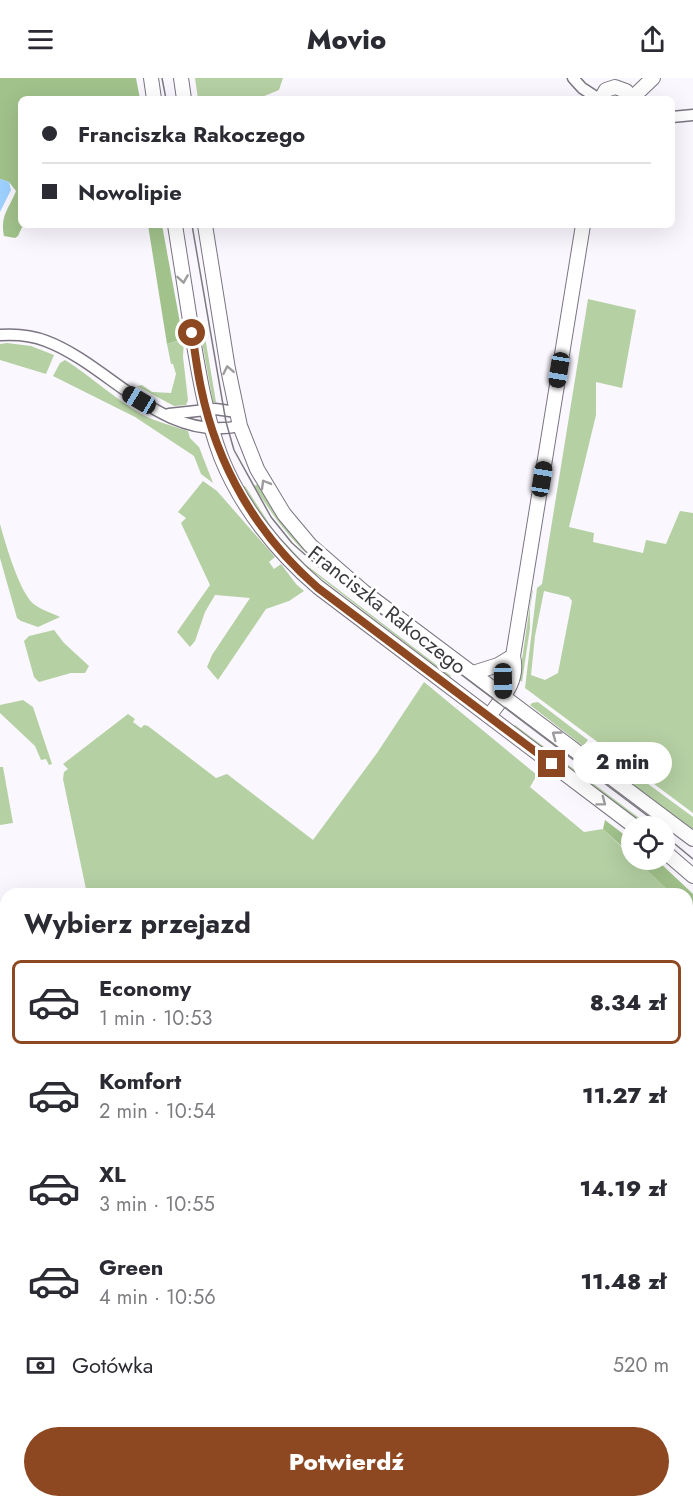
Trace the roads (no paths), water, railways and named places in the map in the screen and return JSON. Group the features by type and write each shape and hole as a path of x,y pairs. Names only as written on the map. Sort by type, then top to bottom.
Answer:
{"main road":[{"path":"151,78 154,96"},
{"path":"180,78 183,96"},
{"path":"602,96 615,87 628,96 651,78"},
{"name":"Franciszka Rakoczego","path":"175,228 206,409 220,455 235,485 261,527 283,555 318,588 621,816"},
{"name":"Franciszka Rakoczego","path":"205,228 240,426 250,455 284,514 310,545 364,592 693,839"},
{"path":"489,716 503,696 504,676 513,656 583,228"},
{"path":"473,673 498,665 513,656"},
{"path":"675,860 693,876"}],"street":[{"path":"574,79 602,96"},
{"path":"675,117 693,115"},
{"path":"0,335 29,336 55,344 127,393 166,414 195,425 212,429 240,426"},
{"path":"166,414 206,409 237,412"}],"water":[{"path":"0,179 9,182 11,190 0,212"}],"tram line":[{"path":"162,78 165,96"},
{"path":"193,228 226,422 234,450 271,517 292,543 319,567 648,816"},
{"path":"675,844 693,859"}]}
